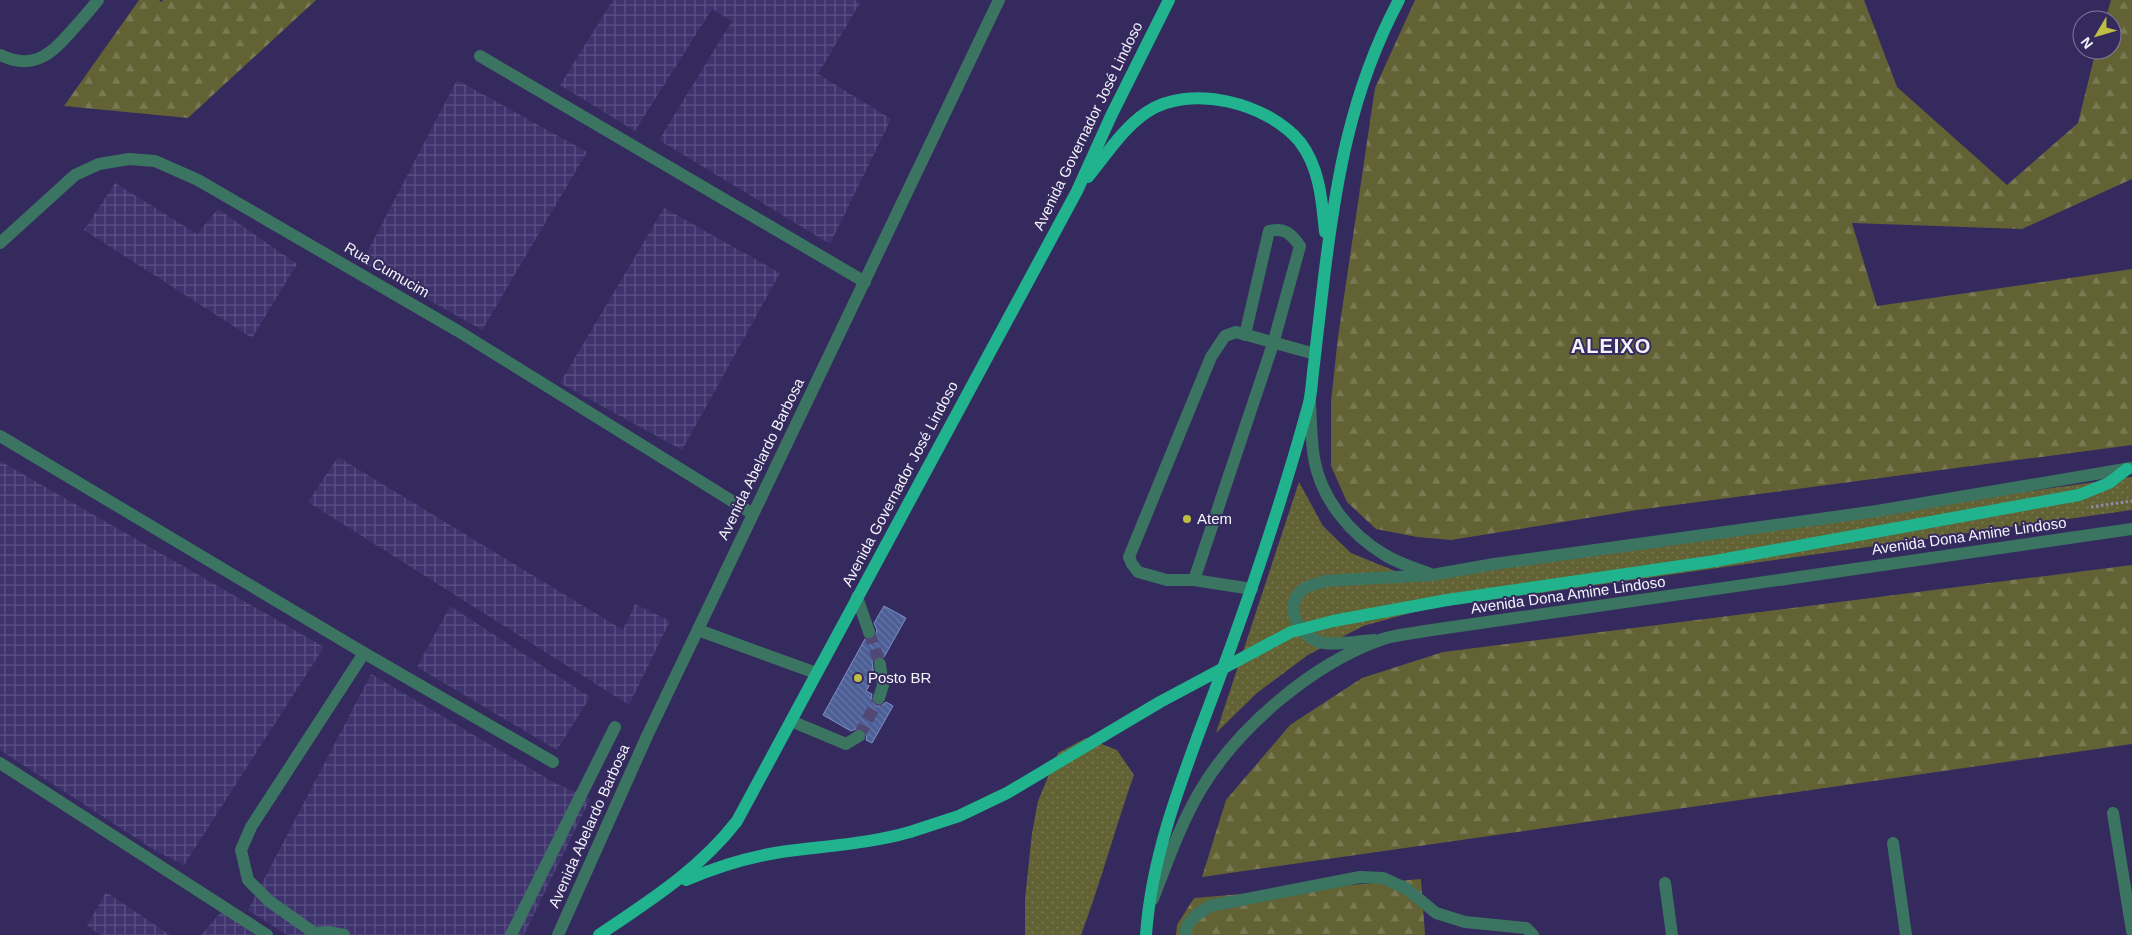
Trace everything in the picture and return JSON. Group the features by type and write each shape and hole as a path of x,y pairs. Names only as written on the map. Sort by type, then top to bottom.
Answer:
{"main road":[{"name":"Avenida Governador José Lindoso","path":"599,935 673,885 721,842 737,821 1077,191 1111,116 1169,0"},
{"path":"1146,935 1147,916 1165,830 1252,589 1279,507 1310,399 1327,250 1342,160 1352,116 1367,70 1384,29 1399,0"},
{"path":"1077,191 1119,139 1148,111 1180,99 1202,98 1227,101 1260,113 1279,124 1300,142 1311,162 1320,187 1327,250"},
{"path":"673,885 721,867 778,852 886,839 959,816 1007,793 1160,702 1291,632 1333,621 1447,600 1715,561 2079,495 2109,483 2130,468"}],"street":[{"path":"0,55 13,62 41,59 58,46 98,0"},
{"name":"Avenida Abelardo Barbosa","path":"558,935 647,736 999,0"},
{"path":"480,56 865,282"},
{"name":"Rua Cumucim","path":"0,243 74,175 99,164 129,159 155,161 198,180 458,331 753,514"},
{"path":"1194,580 1273,344 1300,246 1290,233 1280,228 1269,231 1245,335"},
{"path":"1252,589 1194,580 1167,580 1138,572 1129,557 1211,357 1225,336 1236,332 1273,344 1315,354"},
{"path":"1310,399 1314,459 1321,482 1331,503 1357,534 1385,555 1432,575"},
{"path":"0,436 364,653 553,762"},
{"path":"1381,640 1321,643 1309,637 1300,628 1294,615 1295,604 1300,592 1309,586 1325,581 1432,575 1494,564 1877,511 2130,468"},
{"name":"Avenida Dona Amine Lindoso","path":"1147,916 1180,832 1200,791 1217,765 1236,742 1282,698 1335,660 1381,640 1425,631 2132,529"},
{"path":"857,597 870,632"},
{"path":"698,630 816,674"},
{"path":"344,935 328,932 316,934 269,901 248,880 241,850 251,827 364,653"},
{"path":"879,698 883,685 880,664"},
{"path":"791,721 846,744 859,736"},
{"path":"511,935 615,727"},
{"path":"0,763 267,935"},
{"path":"2113,813 2132,932"},
{"path":"1893,843 1906,935"},
{"path":"1185,935 1185,930 1194,916 1210,906 1360,877 1383,878 1407,889 1436,913 1465,922 1526,928 1533,935"},
{"path":"1665,883 1672,935"}],"shaded area":[{"path":"613,0 855,0 860,3 818,74 891,119 830,244 659,140 732,21 712,9 635,131 560,85"},
{"path":"457,80 587,152 482,330 362,262"},
{"path":"115,183 197,234 218,209 297,264 252,338 84,230"},
{"path":"664,208 780,273 682,450 560,383"},
{"path":"338,457 623,630 635,604 670,621 629,705 308,502"},
{"path":"0,461 324,647 184,865 156,851 0,750"},
{"path":"450,606 590,697 557,750 417,667"},
{"path":"371,674 553,782 590,799 524,935 287,935 248,910"},
{"path":"106,892 170,935 101,935 87,926"},
{"path":"222,911 254,935 201,935"}],"green space":[{"path":"139,0 159,0 161,2 163,0 316,0 188,118 64,106"},
{"path":"1415,0 1864,0 1897,87 2007,185 2078,123 2094,60 2122,60 2122,10 2108,10 2111,0 2132,0 2132,179 2022,229 1852,223 1877,306 2132,269 2132,445 1637,510 1451,540 1417,537 1376,529 1347,502 1331,466 1331,401 1338,337 1375,88"},
{"path":"2132,477 2132,510 1425,609 1363,626 1308,655 1257,693 1216,733 1299,482 1323,526 1351,553 1400,573 1440,573"},
{"path":"2132,565 2132,744 1202,877 1226,800 1290,725 1362,678 1443,652"},
{"path":"1086,738 1117,750 1134,775 1081,935 1025,935 1025,899 1032,833 1038,801 1058,753"},
{"path":"1421,879 1425,935 1176,935 1177,925 1194,898"}],"building":[{"name":"Posto BR","path":"884,606 906,618 884,657 878,656 872,661 874,677 866,691 872,694 871,700 876,706 881,706 886,702 893,706 872,743 866,740 867,735 863,729 858,728 851,731 823,715 865,639 871,640 875,637 877,630 874,623"}],"tunnel":[{"path":"869,632 880,664"},
{"path":"859,736 879,698"}],"place":[{"name":"Atem","path":"1187,519"},
{"name":"Posto BR","path":"858,678"}],"district":[{"name":"ALEIXO","path":"1611,346"}]}
